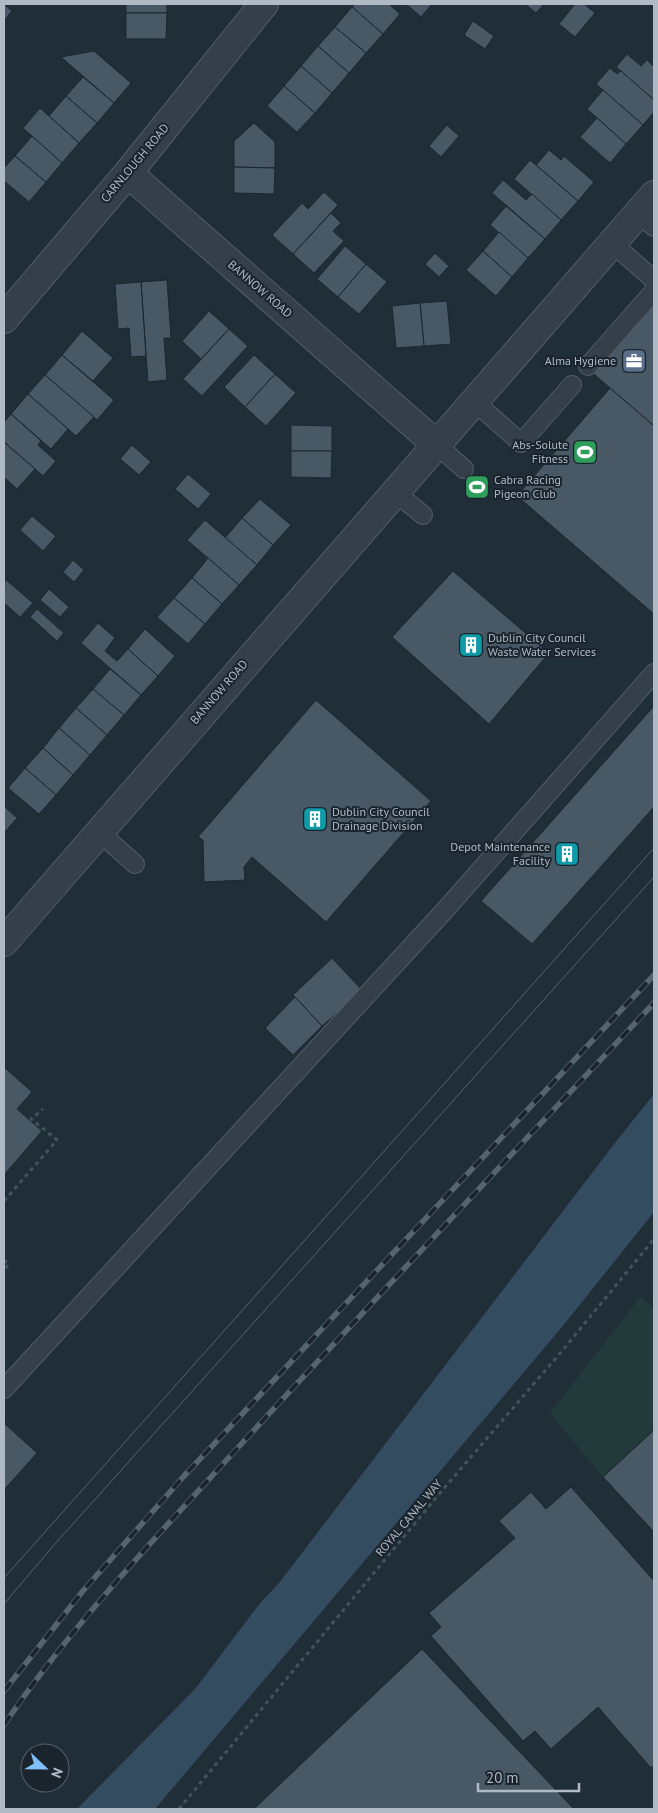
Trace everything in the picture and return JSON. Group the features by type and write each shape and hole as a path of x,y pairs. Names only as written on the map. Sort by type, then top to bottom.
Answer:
{"street":[{"name":"CARNLOUGH ROAD","path":"4,319 128,172 264,4"},
{"name":"BANNOW ROAD","path":"128,172 437,445"},
{"name":"BANNOW ROAD","path":"4,942 612,243 649,211"}],"lane":[{"path":"612,243 654,280"},
{"path":"588,366 654,291"},
{"path":"475,402 521,443 572,385"},
{"path":"437,445 464,469"},
{"path":"396,492 423,516"},
{"path":"4,1389 446,909 654,674"},
{"path":"99,832 135,864"}],"path":[{"path":"4,1201 57,1140 31,1119 43,1110"},
{"name":"ROYAL CANAL WAY","path":"179,1809 440,1493 562,1351 654,1239"},
{"path":"4,1260 9,1264 4,1270"}],"green space":[{"path":"641,1296 654,1309 654,1430 603,1477 550,1413"}],"water":[{"path":"654,1094 654,1212 562,1327 155,1809 77,1809 195,1689 261,1602 279,1583"}],"building":[{"path":"4,4 12,11 4,21"},
{"path":"126,4 167,4 167,13 126,13"},
{"path":"355,4 389,4 400,14 383,34 352,7"},
{"path":"406,4 432,4 421,17"},
{"path":"525,4 544,4 536,13"},
{"path":"575,4 584,4 595,13 575,37 559,24"},
{"path":"352,7 383,34 366,53 335,27"},
{"path":"126,13 167,13 166,39 126,39"},
{"path":"473,21 494,36 485,49 464,35"},
{"path":"335,27 366,53 349,73 318,46"},
{"path":"318,46 349,73 332,93 301,66"},
{"path":"94,51 131,83 114,103 61,57"},
{"path":"627,54 641,66 647,60 654,67 654,100 616,67"},
{"path":"301,66 332,93 315,113 284,86"},
{"path":"610,68 617,74 621,71 654,100 654,112 643,125 596,84"},
{"path":"83,77 114,103 97,123 66,96"},
{"path":"284,86 315,113 297,132 267,106"},
{"path":"603,90 643,125 626,144 587,109"},
{"path":"66,96 97,123 79,143 49,116"},
{"path":"40,108 79,143 62,163 23,128"},
{"path":"597,118 626,144 610,163 580,137"},
{"path":"254,123 275,142 275,168 234,167 234,141"},
{"path":"447,125 459,136 441,157 429,146"},
{"path":"32,136 62,163 46,182 15,156"},
{"path":"549,150 561,160 564,156 594,182 578,201 536,165"},
{"path":"15,156 46,182 29,202 4,181 4,168"},
{"path":"530,160 578,201 561,220 514,179"},
{"path":"234,167 275,168 274,194 234,193"},
{"path":"503,180 526,200 532,194 561,220 545,239 492,193"},
{"path":"324,192 338,205 293,254 272,235 302,203 308,209"},
{"path":"506,206 545,239 528,258 490,225"},
{"path":"331,213 341,223 333,231 344,241 314,273 293,254"},
{"path":"499,232 528,258 512,277 483,251"},
{"path":"345,246 366,264 338,297 317,279"},
{"path":"483,251 512,277 496,296 466,270"},
{"path":"435,253 449,266 439,277 425,264"},
{"path":"366,264 387,282 359,314 338,297"},
{"path":"167,280 171,338 164,338 167,380 148,382 141,282"},
{"path":"141,282 146,356 131,357 129,328 118,329 115,284"},
{"path":"654,292 654,426 588,369"},
{"path":"447,301 451,344 424,346 420,303"},
{"path":"420,303 424,346 396,348 392,306"},
{"path":"209,311 229,329 201,359 182,341"},
{"path":"229,329 248,346 202,396 183,379"},
{"path":"82,331 113,358 93,381 62,355"},
{"path":"62,355 114,400 97,420 45,375"},
{"path":"254,355 275,374 245,407 224,387"},
{"path":"275,374 296,393 266,426 245,407"},
{"path":"45,375 94,417 76,436 28,394"},
{"path":"610,388 654,426 654,614 517,496"},
{"path":"28,394 68,429 51,449 11,414"},
{"path":"11,414 41,441 38,445 56,461 43,476 4,442 4,422"},
{"path":"291,425 332,426 332,451 291,451"},
{"path":"4,442 35,469 17,489 4,477"},
{"path":"132,445 151,462 139,475 120,459"},
{"path":"291,451 332,451 331,478 291,477"},
{"path":"188,474 211,494 198,509 175,489"},
{"path":"260,499 291,525 273,545 242,518"},
{"path":"32,516 56,536 43,551 20,530"},
{"path":"242,518 273,545 257,565 225,538"},
{"path":"205,520 257,565 239,585 187,540"},
{"path":"208,558 239,585 222,604 192,578"},
{"path":"73,560 84,570 74,582 63,572"},
{"name":"Dublin City Council Waste Water Services","path":"453,571 549,653 489,724 392,637"},
{"path":"192,578 222,604 205,624 174,598"},
{"path":"5,579 33,603 20,617 4,603"},
{"path":"49,589 69,607 60,617 40,600"},
{"path":"174,598 205,624 188,644 157,617"},
{"path":"37,609 64,633 57,641 30,617"},
{"path":"98,623 115,638 105,651 117,661 128,649 158,676 141,695 81,643"},
{"path":"145,629 175,656 158,676 128,649"},
{"path":"110,669 141,695 124,715 93,689"},
{"path":"93,689 124,715 107,735 76,708"},
{"name":"Dublin City Council Drainage Division","path":"316,700 431,801 326,922 252,857 244,867 245,880 204,882 203,840 198,837"},
{"name":"Depot Maintenance Facility","path":"654,706 654,807 532,944 481,901"},
{"path":"76,708 107,735 90,755 59,728"},
{"path":"59,728 90,755 73,775 43,748"},
{"path":"43,748 73,775 56,795 25,768"},
{"path":"25,768 56,795 39,814 8,788"},
{"path":"4,806 17,818 4,833"},
{"path":"332,958 363,991 322,1026 293,995"},
{"path":"295,997 322,1026 293,1055 265,1028"},
{"path":"4,1067 32,1092 17,1109 42,1131 4,1175"},
{"path":"4,1423 37,1453 4,1490"},
{"path":"654,1430 654,1532 603,1477"},
{"path":"571,1487 654,1581 654,1765 651,1768 598,1707 551,1749 535,1731 523,1741 431,1636 441,1627 429,1613 515,1538 499,1521 531,1492 546,1509"},
{"path":"422,1649 574,1809 254,1809"}],"tram line":[{"path":"4,1578 654,848"},
{"path":"4,1604 54,1545 654,877"}],"railway":[{"path":"4,1691 82,1592 184,1476 654,975"},
{"path":"4,1725 88,1614 150,1544 346,1331 654,1003"}],"place":[{"name":"Alma Hygiene","path":"634,361"},
{"name":"Abs-Solute Fitness","path":"585,452"},
{"name":"Cabra Racing Pigeon Club","path":"477,487"},
{"name":"Dublin City Council Waste Water Services","path":"471,645"},
{"name":"Dublin City Council Drainage Division","path":"315,819"},
{"name":"Depot Maintenance Facility","path":"567,854"}]}
